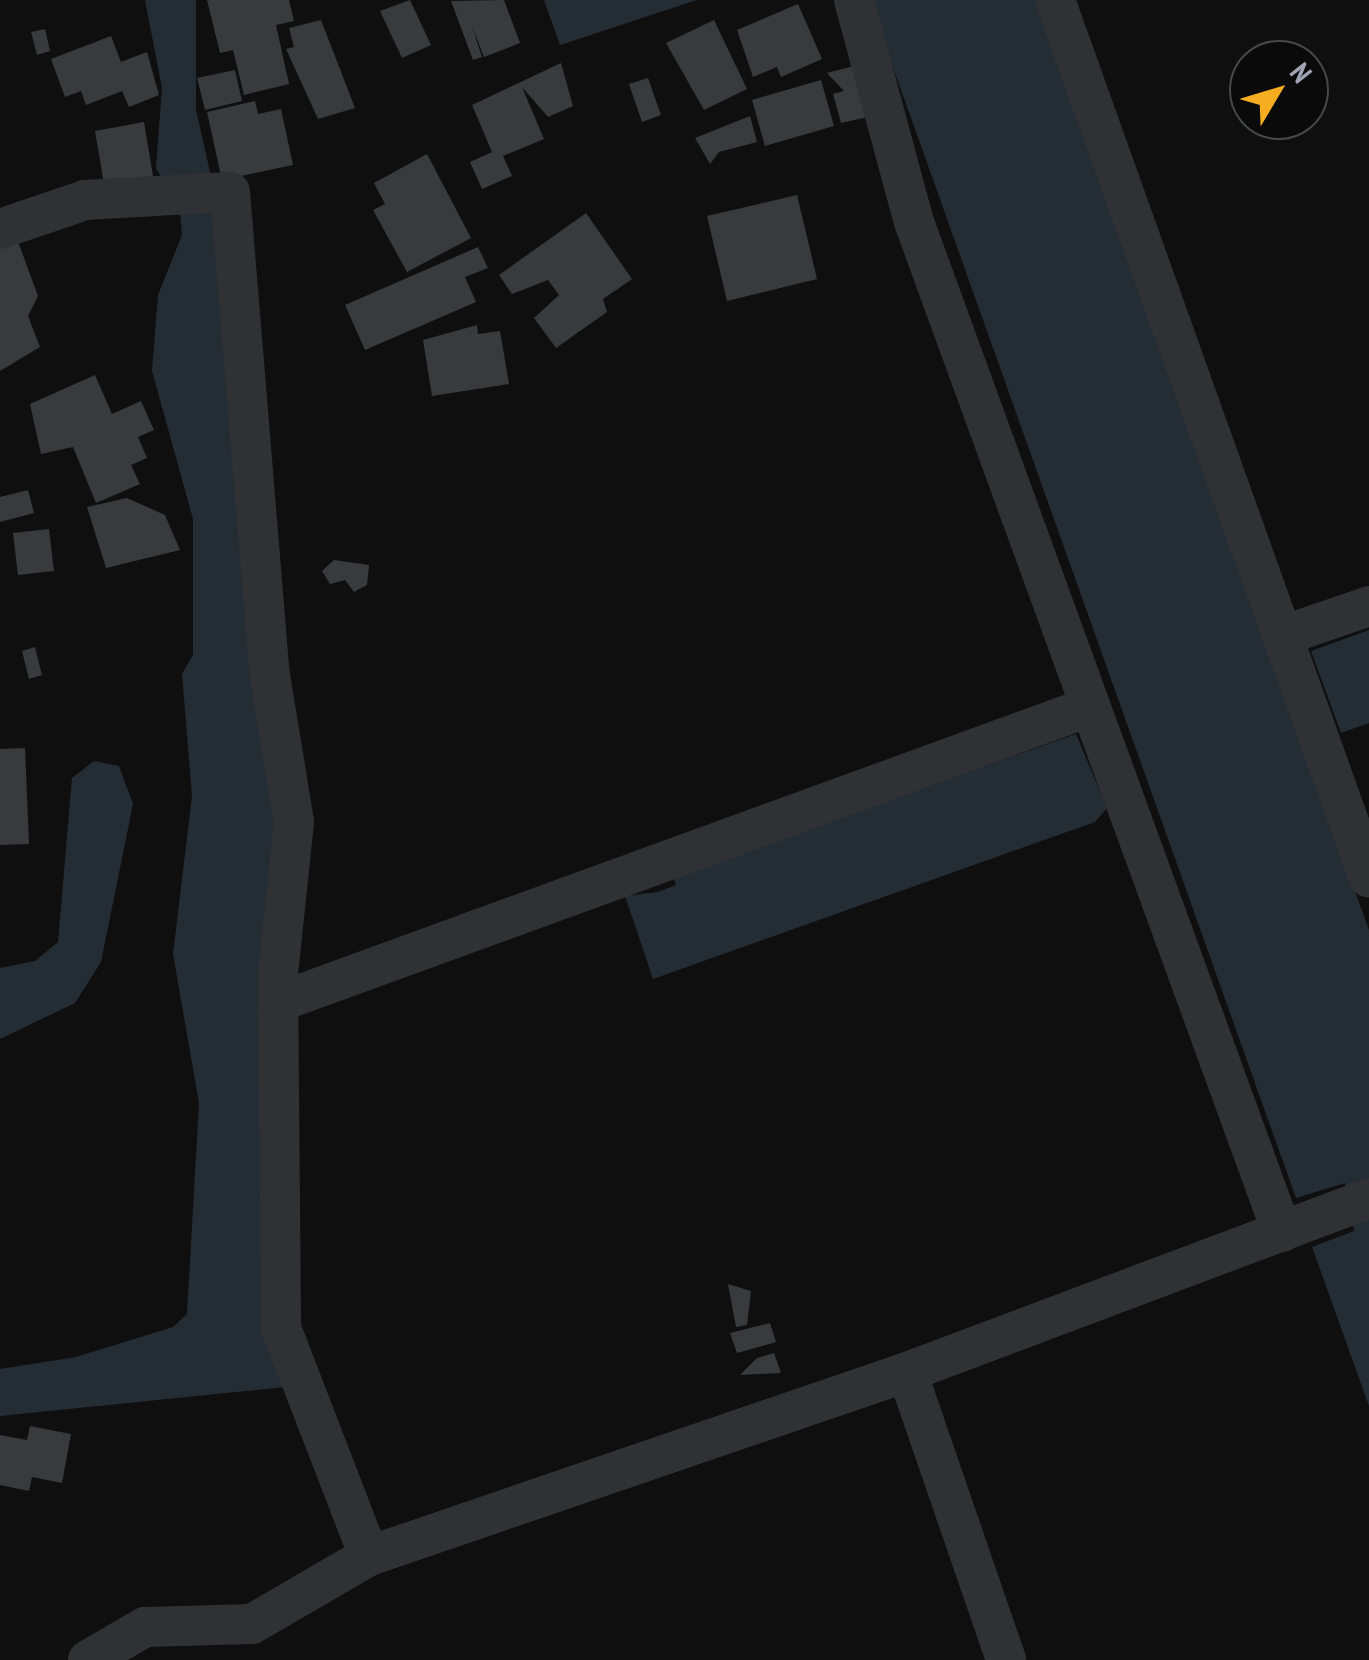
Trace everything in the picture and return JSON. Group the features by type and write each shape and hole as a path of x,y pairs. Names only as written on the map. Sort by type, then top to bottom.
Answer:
{"street":[{"path":"854,0 914,222 1089,707 1292,1226"},
{"path":"1055,0 1369,878"},
{"path":"0,229 85,200 230,192 269,669 294,822 280,1002 281,1328 369,1556"},
{"path":"1282,636 1369,606"},
{"path":"280,1002 1089,707"},
{"path":"88,1660 144,1628 252,1624 369,1556 907,1372 1369,1198"},
{"path":"907,1372 1006,1660"}],"shaded area":[{"path":"145,0 196,0 196,110 212,181 277,820 286,1387 0,1416 0,1369 76,1357 173,1327 187,1314 199,1103 173,954 192,796 182,674 193,655 193,519 152,371 158,295 182,235 180,210 156,168 162,88"},
{"path":"544,0 697,0 560,45"},
{"path":"869,0 1035,0 1369,930 1369,1406 1312,1247 1354,1231 1345,1183 1296,1198"},
{"path":"1369,630 1369,723 1341,733 1311,651"},
{"path":"1076,734 1107,808 1095,822 653,979 625,896 658,892 676,885 673,876"},
{"path":"94,761 119,766 133,804 101,962 75,1003 0,1039 0,968 35,961 58,942 72,778"}],"building":[{"path":"207,0 289,0 294,21 276,25 289,84 244,95 233,50 220,53"},
{"path":"410,0 431,45 402,58 380,11"},
{"path":"504,0 520,43 484,57 472,26 482,57 473,60 451,1"},
{"path":"798,4 822,59 781,77 777,67 753,77 737,30"},
{"path":"321,20 355,108 318,119 286,49 294,47 289,28"},
{"path":"714,20 747,89 704,110 666,43"},
{"path":"45,29 50,51 37,55 31,32"},
{"path":"111,36 121,62 147,52 159,95 129,107 122,91 86,105 81,91 65,97 51,59"},
{"path":"561,63 573,106 548,117 522,87 544,139 503,156 512,176 482,189 470,162 492,152 472,105"},
{"path":"854,66 868,117 841,123 833,94 844,91 827,73"},
{"path":"235,70 242,101 205,110 197,78"},
{"path":"648,78 661,115 642,122 629,84"},
{"path":"821,80 834,126 765,146 752,100"},
{"path":"255,101 258,114 281,109 293,165 222,180 207,112"},
{"path":"750,116 757,142 719,152 710,164 695,138"},
{"path":"144,122 154,182 105,190 95,131"},
{"path":"427,154 471,238 407,272 373,210 385,204 374,183"},
{"path":"797,195 817,279 727,301 707,216"},
{"path":"586,213 632,279 603,299 607,312 556,348 534,318 559,295 548,280 512,294 499,275"},
{"path":"16,236 38,296 28,316 40,347 0,371 0,243"},
{"path":"478,247 488,268 465,277 476,302 365,350 345,305"},
{"path":"477,325 478,334 500,331 509,384 432,396 423,340"},
{"path":"95,375 112,414 141,401 154,430 138,437 147,458 131,465 140,484 96,503 73,447 41,454 30,404"},
{"path":"28,490 34,513 0,522 0,497"},
{"path":"127,498 165,515 180,550 106,568 87,507"},
{"path":"49,529 54,571 18,575 13,533"},
{"path":"334,560 369,565 367,585 354,592 345,580 330,584 322,571"},
{"path":"35,647 42,675 29,679 22,651"},
{"path":"25,748 29,844 0,845 0,749"},
{"path":"728,1284 751,1291 747,1325 736,1327"},
{"path":"770,1323 776,1342 737,1353 730,1333"},
{"path":"774,1353 781,1373 740,1375 757,1358"},
{"path":"30,1426 71,1434 62,1483 32,1477 29,1491 0,1485 0,1435 27,1440"}]}
